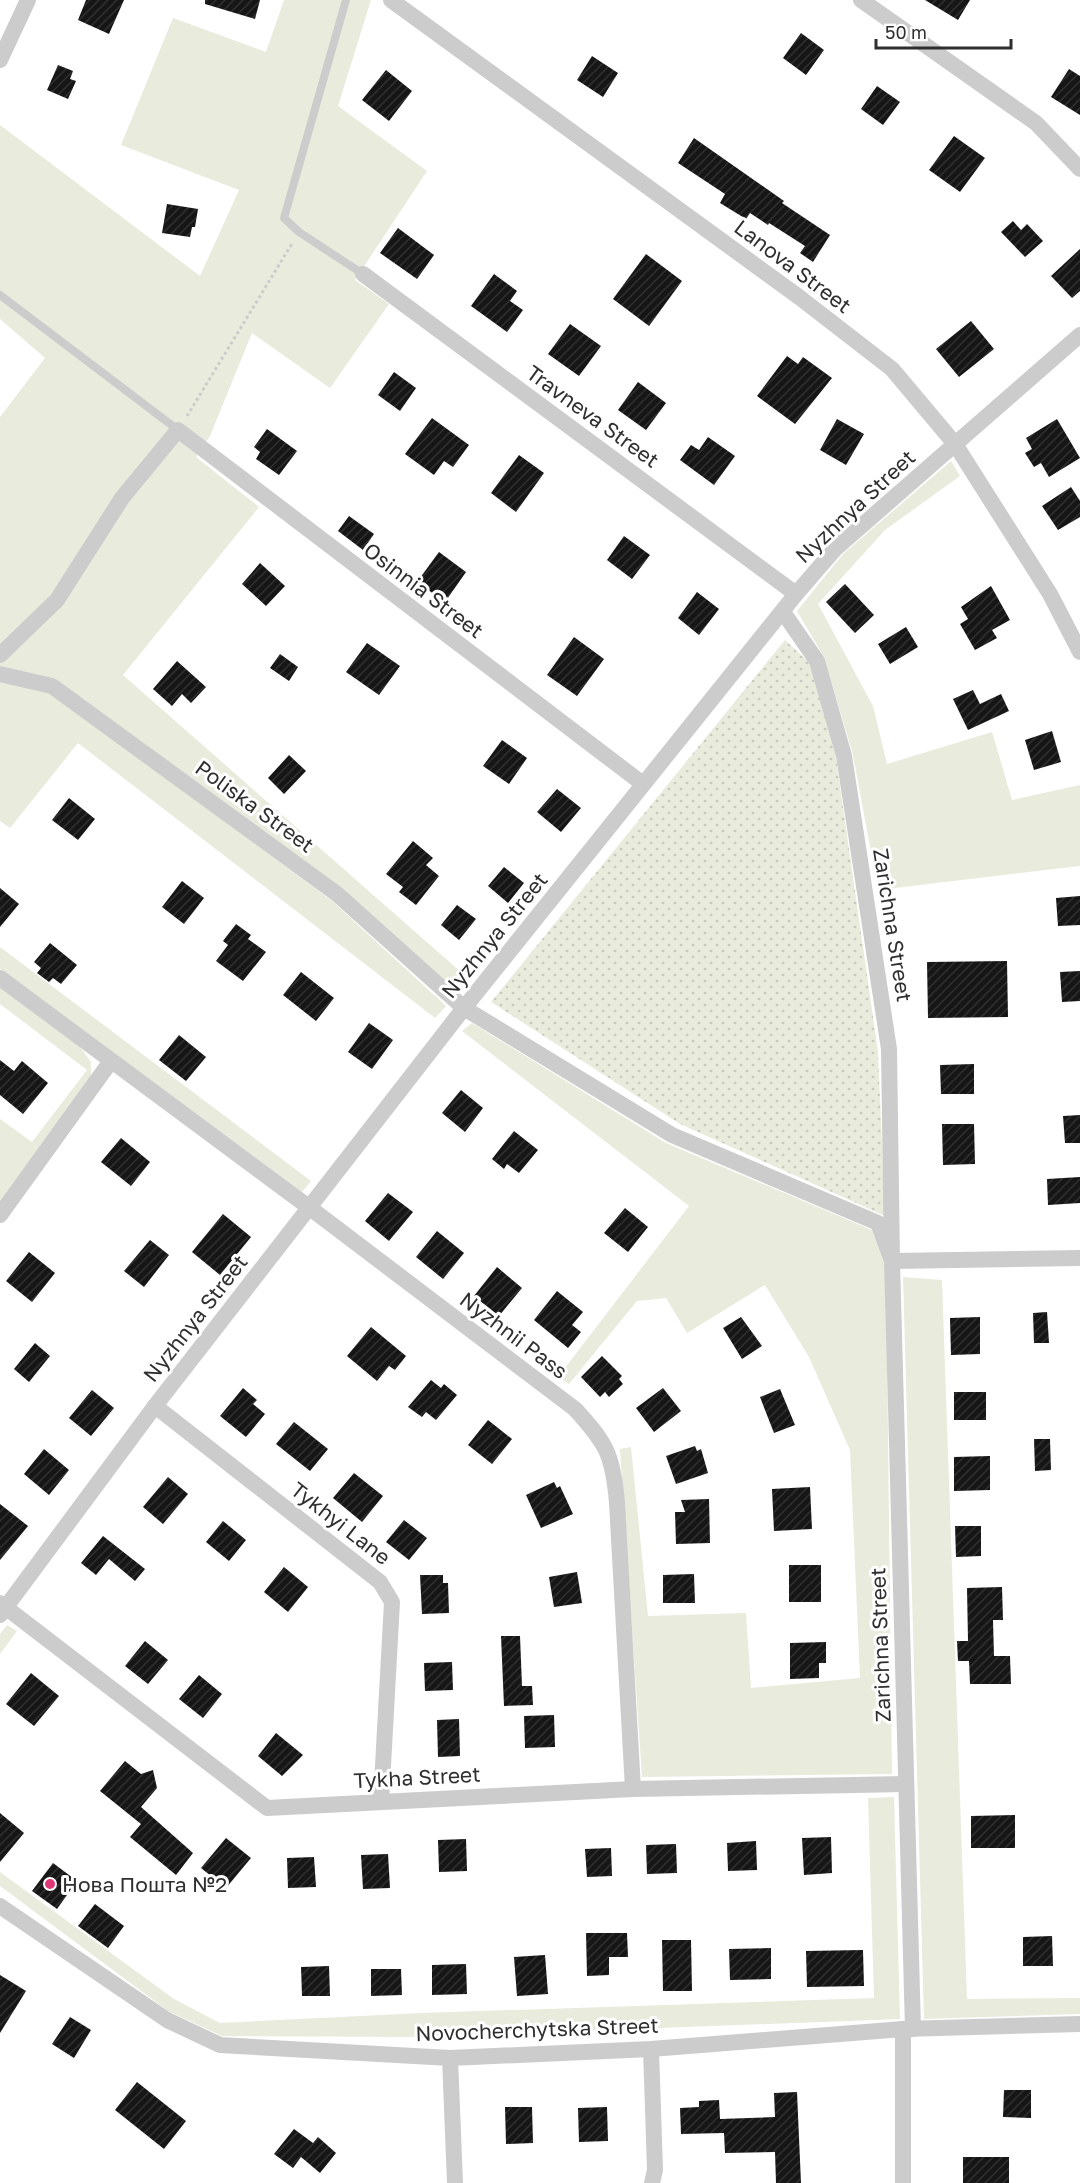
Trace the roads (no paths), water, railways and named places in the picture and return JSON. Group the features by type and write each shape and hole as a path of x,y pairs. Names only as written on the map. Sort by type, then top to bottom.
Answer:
{"street":[{"path":"0,60 28,0"},
{"name":"Lanova Street","path":"391,0 800,297 892,369 955,444 1050,594 1080,652"},
{"path":"861,0 1036,123 1080,169"},
{"name":"Travneva Street","path":"363,274 796,594"},
{"name":"Nyzhnya Street","path":"2,1608 155,1406 464,1008 796,594 835,549 1080,335"},
{"path":"0,655 57,600 122,498 178,430"},
{"name":"Osinnia Street","path":"178,430 643,784"},
{"name":"Zarichna Street","path":"783,612 817,661 844,756 889,1049 892,1260 906,1784 908,2029 903,2183"},
{"name":"Poliska Street","path":"0,674 52,686 337,894 464,1008"},
{"name":"Nyzhnii Pass","path":"0,978 310,1208 575,1409 601,1438 614,1471 616,1492 633,1789"},
{"name":"Zarichna Street","path":"464,1008 672,1135 878,1223 892,1260"},
{"path":"0,1215 111,1061"},
{"path":"892,1260 1080,1258"},
{"name":"Tykhyi Lane","path":"155,1406 380,1582 392,1602 381,1802"},
{"name":"Tykha Street","path":"2,1608 267,1808 633,1789 906,1784"},
{"name":"Novocherchytska Street","path":"0,1906 167,2020 220,2045 450,2058 651,2049 908,2029 1080,2024"},
{"path":"651,2049 655,2170 652,2183"},
{"path":"450,2058 455,2183"}],"lane":[{"path":"346,0 284,218 299,232 363,274"},
{"path":"0,295 178,430"}],"place":[{"name":"Нова Пошта №2","path":"50,1884"}]}
